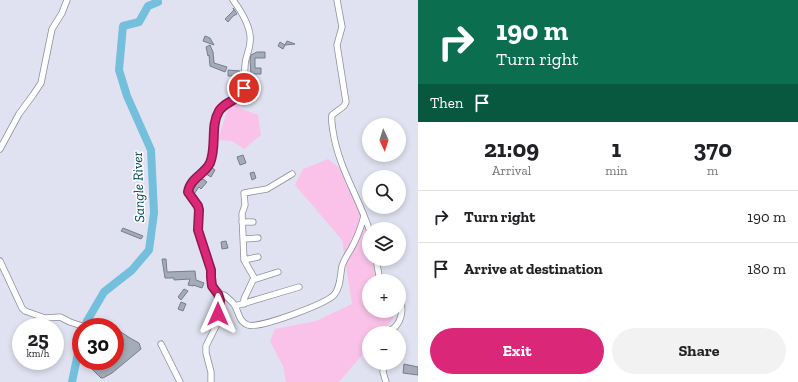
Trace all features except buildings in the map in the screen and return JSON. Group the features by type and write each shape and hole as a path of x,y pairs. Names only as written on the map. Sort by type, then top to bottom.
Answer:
{"street":[{"path":"0,149 19,114 41,83 52,29 62,13 67,0"},
{"path":"211,382 211,372 206,346 218,319 220,300 212,286 210,266 198,230 198,206 188,192 192,181 209,165 214,145 215,123 220,109 238,97 244,88 245,60 251,41 242,13 233,0"},
{"path":"337,0 342,27 337,45 346,102 344,106 332,115 331,119 335,144 341,165 366,222"},
{"path":"255,279 244,260 242,222 243,209 245,205 244,193 267,189 292,174"},
{"path":"243,209 251,209"},
{"path":"219,296 224,295 235,306 239,317 248,325 255,326 317,305 335,294 344,260 358,234 364,216"},
{"path":"242,222 253,222"},
{"path":"243,239 258,238"},
{"path":"244,260 258,257"},
{"path":"0,261 22,308 25,311 45,318 60,317 72,322"},
{"path":"244,304 244,299 253,280 278,272"},
{"path":"235,306 299,287"},
{"path":"161,344 180,382"},
{"path":"383,370 386,382"}],"shaded area":[{"path":"236,103 239,108 258,115 261,135 244,149 232,141 218,140 228,108"},
{"path":"328,159 342,170 360,206 364,222 362,222 362,266 373,266 375,274 362,274 362,318 393,318 387,326 362,326 362,355 339,382 286,382 283,366 270,341 275,329 316,321 352,304 342,240 295,185 303,169"}],"waterway":[{"name":"Sangle River","path":"89,318 104,292 132,270 149,250 154,213 151,150 127,96 119,70 123,26 139,22 148,6 158,2 157,0"},
{"name":"Sangle River","path":"72,382 75,370"}],"route":[{"path":"218,314 220,300 218,294 212,286 209,261 198,230 199,210 198,206 188,192 192,181 209,165 214,145 215,123 220,109 238,97 244,88"}]}
